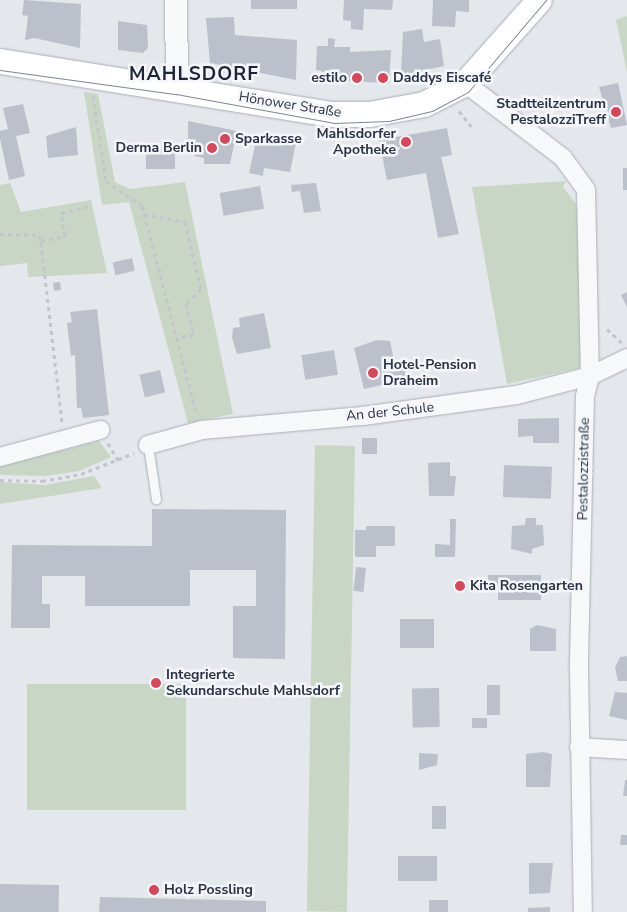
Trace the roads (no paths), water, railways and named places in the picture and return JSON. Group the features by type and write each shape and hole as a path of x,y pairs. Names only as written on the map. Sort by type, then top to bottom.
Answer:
{"main road":[{"name":"Hönower Straße","path":"0,62 177,86 355,115 424,104 465,82 539,0"}],"street":[{"path":"176,0 177,86"},
{"name":"Pestalozzistraße","path":"465,82 563,158 586,190 590,376 585,396 579,747 583,912"},
{"name":"An der Schule","path":"148,445 202,430 441,407 517,395 590,376 627,358"},
{"path":"0,457 100,430"},
{"path":"579,747 627,750"}],"lane":[{"path":"148,445 156,499"}],"tram line":[{"path":"0,70 176,94 334,123 389,121 432,111 468,92 546,0"}],"place":[{"name":"estilo","path":"357,78"},
{"name":"Daddys Eiscafé","path":"383,78"},
{"name":"Stadtteilzentrum PestalozziTreff","path":"616,112"},
{"name":"Sparkasse","path":"225,139"},
{"name":"Mahlsdorfer Apotheke","path":"406,142"},
{"name":"Derma Berlin","path":"212,148"},
{"name":"Hotel-Pension Draheim","path":"373,373"},
{"name":"Kita Rosengarten","path":"460,586"},
{"name":"Integrierte Sekundarschule Mahlsdorf","path":"156,683"},
{"name":"Holz Possling","path":"154,890"}],"district":[{"name":"MAHLSDORF","path":"194,75"}]}
